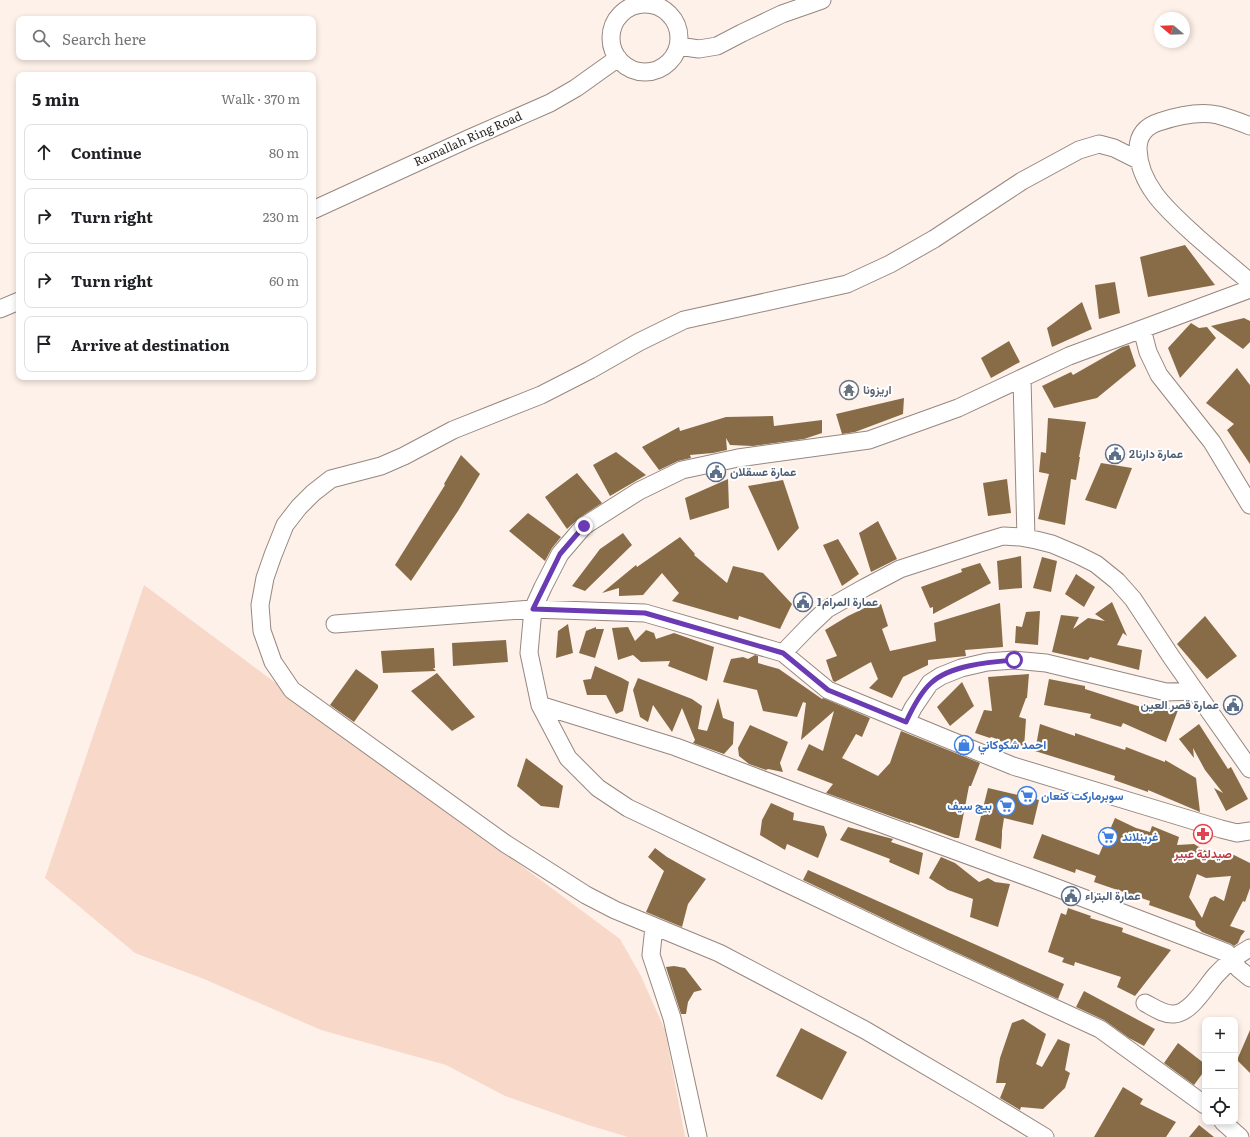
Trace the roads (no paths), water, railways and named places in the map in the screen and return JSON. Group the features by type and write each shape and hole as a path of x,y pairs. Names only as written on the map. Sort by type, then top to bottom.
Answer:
{"street":[{"path":"678,41 712,35 737,22 787,0"},
{"path":"678,41 699,49 717,46 782,14 822,0"},
{"path":"641,2 652,5 663,5 673,18 678,30 678,41 676,52 663,66 652,71 633,70 627,67 618,58 612,47 612,28 618,17 641,2"},
{"name":"Ramallah Ring Road","path":"316,209 550,103 576,88 618,58"},
{"path":"1250,126 1217,115 1194,114 1167,119 1152,125 1144,131 1138,143 1138,160 1155,194 1171,213 1250,282"},
{"path":"1045,1137 1025,1132 979,1097 865,1030 719,954 614,910 586,895 506,844 292,690 273,662 262,631 260,605 265,578 285,525 299,507 313,493 331,479 381,466 404,456 453,430 541,395 590,370 639,342 684,320 847,284 890,264 934,239 1022,181 1079,150 1099,144 1114,148 1138,160"},
{"path":"1202,1103 1140,1056 1100,1029 908,942 628,808 598,788 568,758 540,705 529,653 533,609 560,554 584,526 639,491 682,470 738,458 869,440 958,408 1069,356 1250,289"},
{"path":"0,309 16,302"},
{"path":"1142,329 1148,352 1159,375 1212,442 1250,504"},
{"path":"1022,378 1026,538"},
{"path":"783,653 827,609 900,569 1003,536 1026,538 1052,544 1096,564 1117,581 1132,599 1250,769"},
{"path":"335,624 533,609 645,613 783,653 828,690 1013,766 1221,829 1237,833 1250,831"},
{"path":"906,722 913,708 930,683 941,676 961,668 987,662 1014,660 1046,664 1166,692 1195,691"},
{"path":"540,705 676,747 818,801 1036,880 1217,949 1227,953 1239,969 1250,978"},
{"path":"654,926 651,955 672,1018 698,1137"},
{"path":"1145,1003 1165,1013 1174,1014 1189,1008 1216,974 1232,959 1250,948"},
{"path":"1226,1125 1240,1137"}],"place":[{"name":"اريزونا","path":"849,390"},
{"name":"عمارة دارنا2","path":"1115,454"},
{"name":"عمارة عسقلان","path":"716,472"},
{"name":"عمارة المرام1","path":"803,602"},
{"name":"عمارة قصر العين","path":"1233,705"},
{"name":"احمد شكوكاني","path":"964,745"},
{"name":"سوبرماركت كنعان","path":"1027,796"},
{"name":"بيج سيف","path":"1006,806"},
{"name":"صيدلية عبير","path":"1203,834"},
{"name":"غرينلاند","path":"1108,837"},
{"name":"عمارة البتراء","path":"1071,896"}]}
